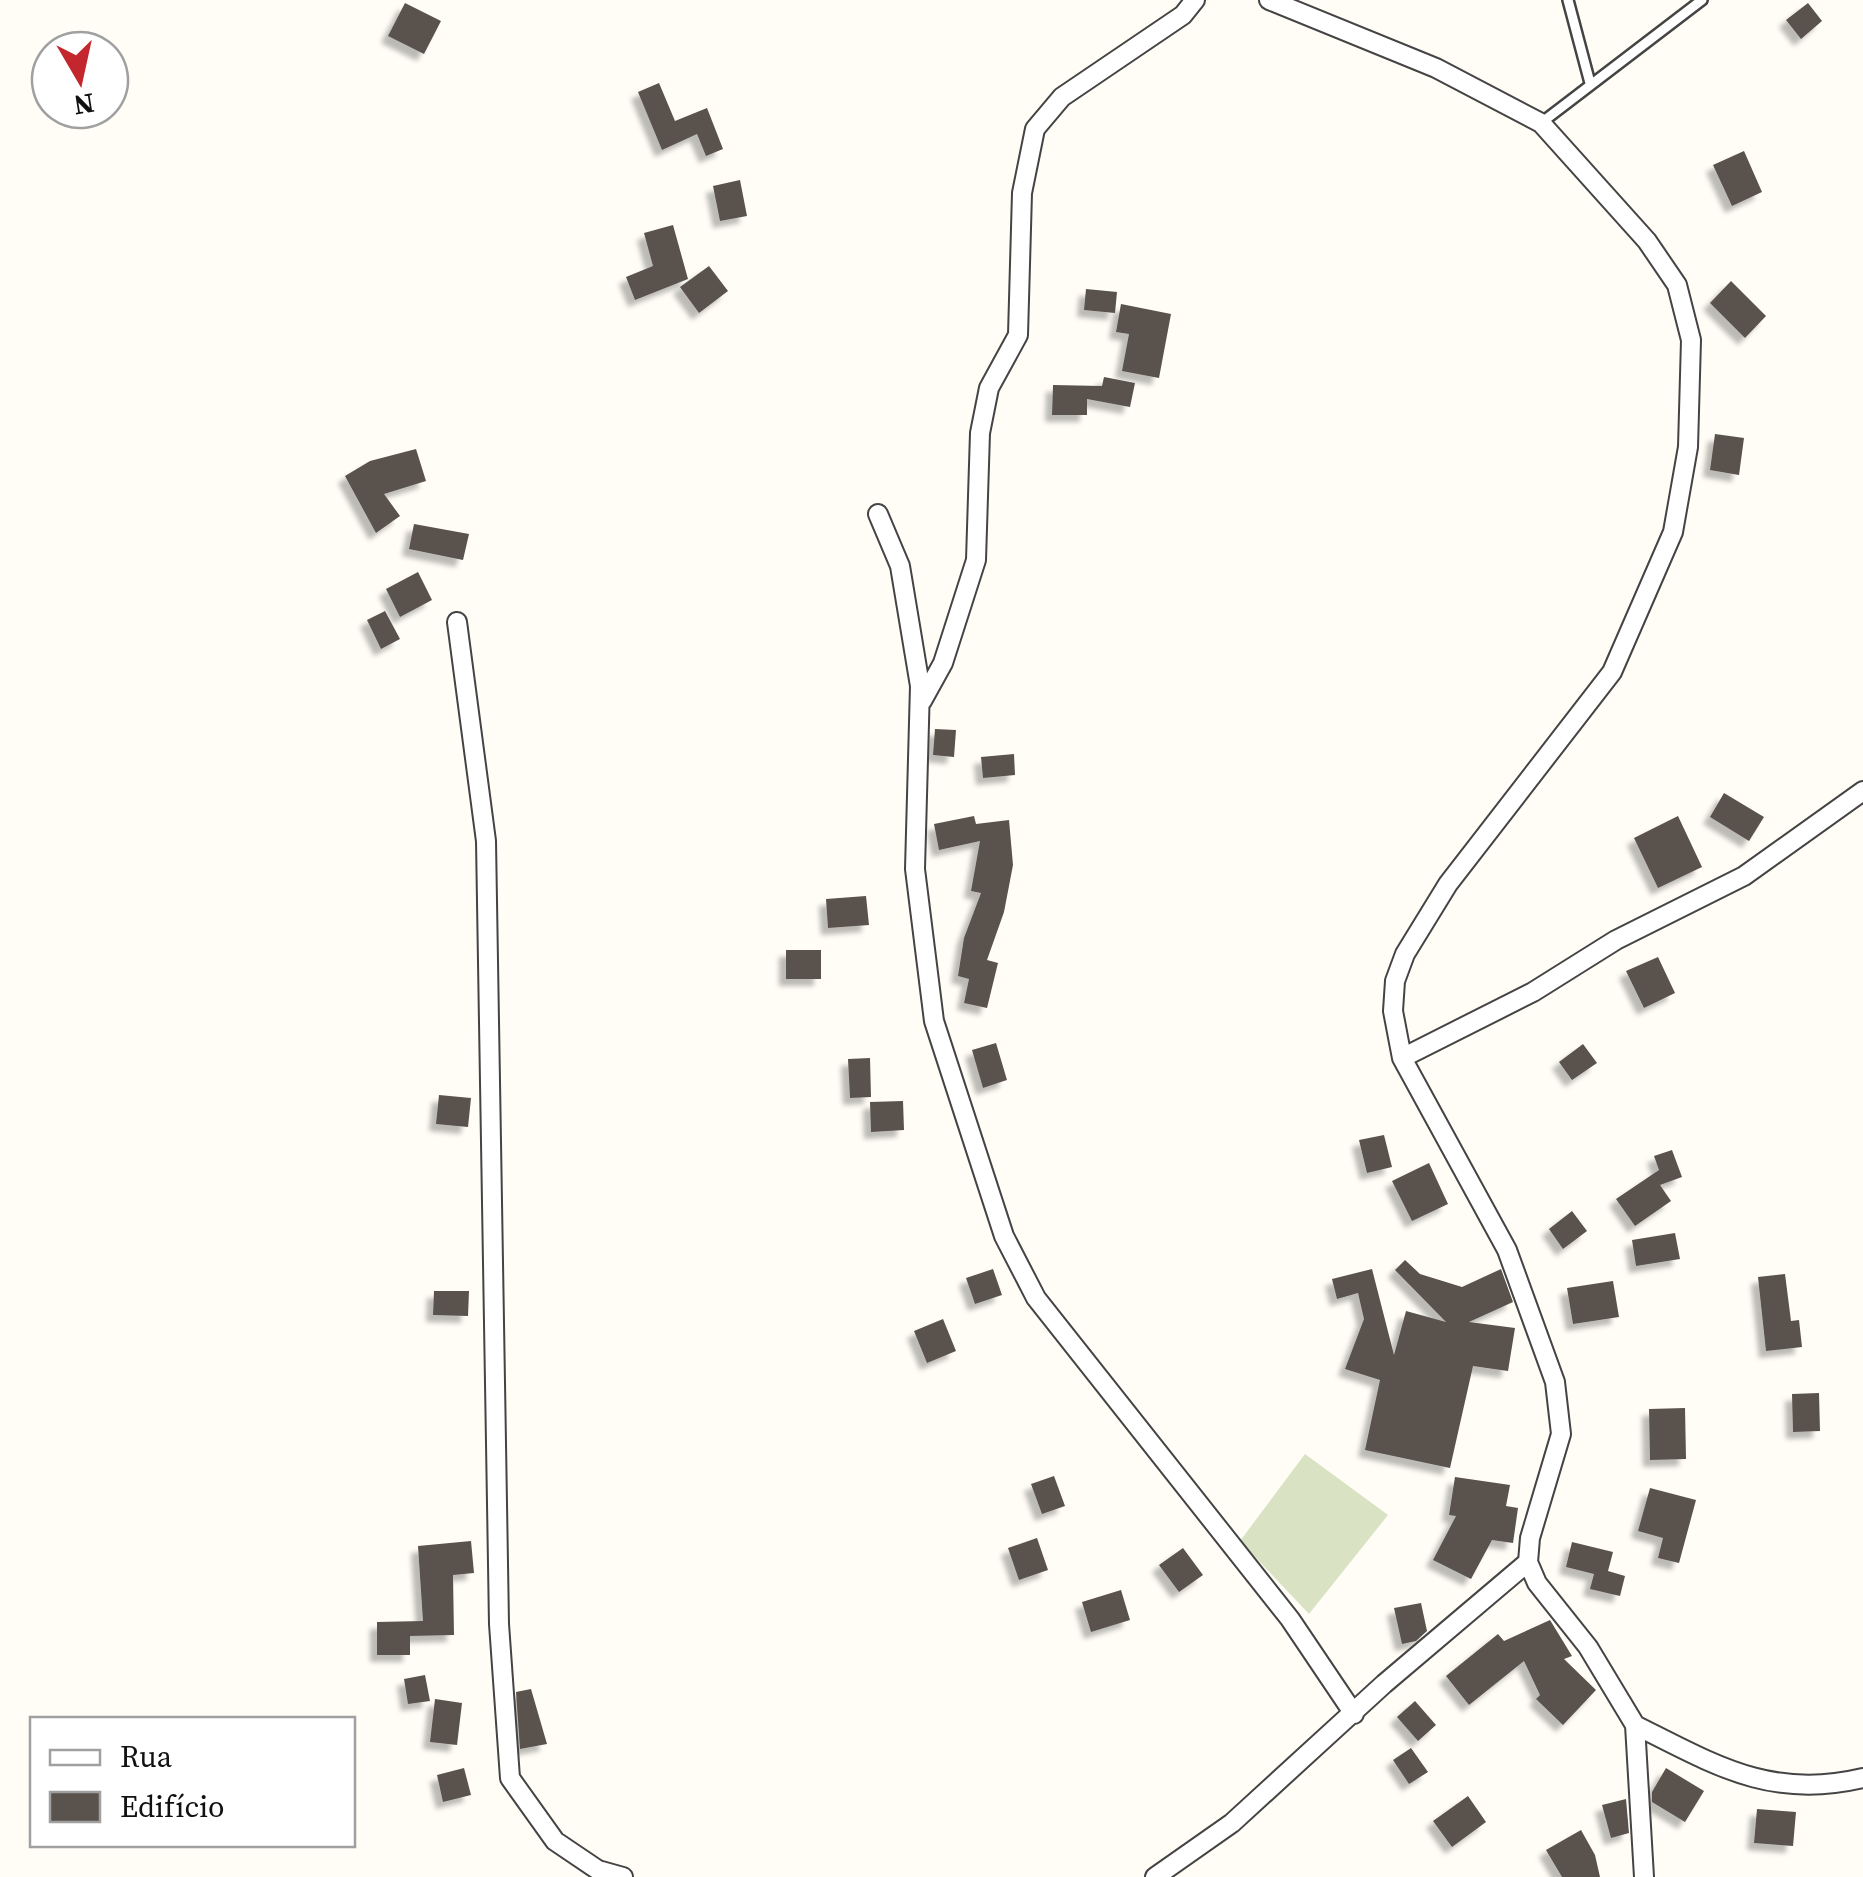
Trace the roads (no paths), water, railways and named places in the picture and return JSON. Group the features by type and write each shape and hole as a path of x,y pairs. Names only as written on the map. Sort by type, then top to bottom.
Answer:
{"street":[{"path":"919,707 943,663 976,560 980,432 989,388 1018,335 1022,193 1035,129 1062,97 1182,15 1195,0"},
{"path":"1269,0 1436,68 1541,124 1647,241 1677,285 1692,340 1688,447 1673,532 1612,672 1448,884 1405,954 1395,981 1393,1011 1402,1058 1508,1250 1555,1382 1561,1434 1530,1538 1528,1562 1537,1583 1588,1647 1635,1726 1644,1877"},
{"path":"878,514 900,566 920,686 915,869 934,1020 1004,1236 1036,1298 1290,1619 1354,1714"},
{"path":"457,622 486,841 498,1586 510,1778 555,1841 598,1870 623,1877"},
{"path":"1402,1058 1533,992 1616,940 1744,876 1863,791"},
{"path":"1155,1877 1232,1823 1528,1562"},
{"path":"1635,1726 1735,1775 1826,1787 1863,1778"}],"lane":[{"path":"1568,0 1590,83"},
{"path":"1541,124 1702,0"}]}
